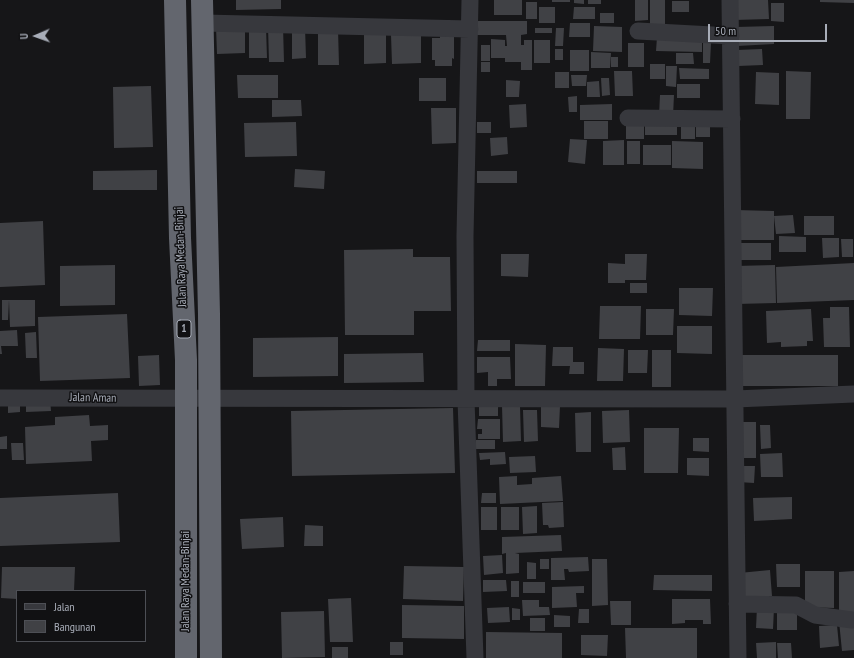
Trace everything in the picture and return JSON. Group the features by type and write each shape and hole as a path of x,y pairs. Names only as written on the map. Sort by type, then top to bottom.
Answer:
{"highway":[{"name":"Jalan Raya Medan-Binjai","path":"175,0 180,238 186,360 186,658"},
{"name":"Jalan Raya Medan-Binjai","path":"202,0 210,399 211,658"}],"street":[{"path":"470,0 465,236 466,400 475,658"},
{"path":"730,0 738,658"},
{"path":"203,23 470,29"},
{"path":"638,31 731,36"},
{"path":"628,118 732,119"},
{"name":"Jalan Aman","path":"0,398 466,400 735,399 854,394"},
{"path":"737,604 796,605 815,615 852,620"}],"building":[{"path":"236,0 281,0 281,9 236,10"},
{"path":"494,0 522,0 522,15 494,15"},
{"path":"552,0 570,0 570,2 552,2"},
{"path":"574,0 584,0 584,4 574,3"},
{"path":"588,0 601,0 601,4 588,4"},
{"path":"635,0 648,0 648,20 635,21"},
{"path":"650,0 665,0 665,24 650,24"},
{"path":"734,0 768,0 769,19 734,20"},
{"path":"820,0 854,0 854,3 820,2"},
{"path":"672,1 689,1 689,12 672,12"},
{"path":"526,2 537,2 537,19 526,19"},
{"path":"771,3 784,3 784,22 771,21"},
{"path":"539,7 555,7 555,23 539,23"},
{"path":"574,7 595,7 595,19 573,19"},
{"path":"600,13 614,13 614,23 600,23"},
{"path":"477,21 527,21 527,34 521,35 521,45 524,45 524,40 532,40 532,70 521,70 521,62 505,62 505,58 491,58 491,39 505,40 505,46 507,46 506,35 477,35"},
{"path":"570,23 590,23 590,37 569,37"},
{"path":"245,26 245,53 217,54 216,27"},
{"path":"268,26 283,26 284,62 269,62"},
{"path":"594,26 622,27 622,52 593,51"},
{"path":"774,26 774,44 737,46 736,27"},
{"path":"249,27 266,27 267,58 249,58"},
{"path":"305,27 306,58 292,59 292,28"},
{"path":"535,28 552,28 552,33 535,33"},
{"path":"556,28 564,28 563,46 555,46"},
{"path":"318,29 338,29 339,65 318,65"},
{"path":"440,31 454,31 454,59 452,58 452,66 435,66 435,60 432,60 432,38 440,38"},
{"path":"421,34 421,63 392,64 391,35"},
{"path":"364,35 386,35 386,63 364,64"},
{"path":"657,37 702,38 702,52 656,51"},
{"path":"534,40 550,40 550,63 534,63"},
{"path":"628,43 644,43 644,67 628,67"},
{"path":"703,43 711,43 710,63 703,63"},
{"path":"481,45 490,45 490,61 481,61"},
{"path":"555,49 563,49 563,60 555,60"},
{"path":"762,49 763,65 738,66 737,50"},
{"path":"570,50 589,50 589,71 570,71"},
{"path":"591,52 611,53 610,68 591,68"},
{"path":"676,53 693,53 694,64 676,64"},
{"path":"611,57 618,57 618,67 611,67"},
{"path":"481,62 490,62 490,72 481,72"},
{"path":"650,64 665,64 665,79 650,79"},
{"path":"666,66 677,66 676,87 666,86"},
{"path":"679,68 709,69 709,79 680,79"},
{"path":"614,71 632,71 633,96 615,96"},
{"path":"786,71 811,72 810,119 786,119"},
{"path":"555,72 569,72 569,88 555,88"},
{"path":"756,72 779,73 779,105 755,104"},
{"path":"237,75 278,75 278,98 238,98"},
{"path":"571,75 587,75 586,86 572,86"},
{"path":"419,78 446,78 446,101 419,101"},
{"path":"601,78 609,78 610,95 602,96"},
{"path":"506,80 520,81 519,97 506,97"},
{"path":"599,81 600,97 587,97 587,82"},
{"path":"677,84 700,84 700,98 677,98"},
{"path":"151,86 153,147 114,148 113,87"},
{"path":"660,95 674,95 673,116 659,116"},
{"path":"577,96 577,112 569,112 568,97"},
{"path":"272,100 301,100 302,116 272,117"},
{"path":"526,104 527,127 510,128 509,105"},
{"path":"612,104 612,120 580,120 580,105"},
{"path":"431,108 456,108 456,143 432,144"},
{"path":"626,120 644,120 644,139 626,139"},
{"path":"681,120 695,120 695,139 681,139"},
{"path":"584,121 608,121 608,139 584,139"},
{"path":"645,121 677,121 677,135 645,135"},
{"path":"296,122 297,156 245,157 244,123"},
{"path":"477,122 491,122 491,133 477,133"},
{"path":"696,123 710,123 710,137 696,137"},
{"path":"507,137 508,154 491,156 490,138"},
{"path":"570,139 587,140 585,164 568,162"},
{"path":"624,140 624,165 603,165 603,141"},
{"path":"627,141 640,141 640,164 627,164"},
{"path":"672,141 703,142 703,169 672,168"},
{"path":"643,145 671,145 671,165 643,165"},
{"path":"295,169 325,171 324,189 294,187"},
{"path":"157,170 157,190 93,190 93,171"},
{"path":"477,171 517,171 517,183 477,183"},
{"path":"735,210 774,211 774,240 735,240"},
{"path":"793,215 795,233 776,234 774,216"},
{"path":"804,216 834,216 834,235 804,235"},
{"path":"43,221 45,285 0,287 0,223"},
{"path":"779,236 806,237 806,252 779,252"},
{"path":"822,238 839,238 839,257 823,258"},
{"path":"841,239 853,239 853,257 842,257"},
{"path":"736,243 771,243 771,260 736,260"},
{"path":"413,249 413,257 450,257 451,311 414,311 414,335 345,335 344,250"},
{"path":"501,254 529,254 528,277 501,276"},
{"path":"625,254 647,254 646,280 625,280 625,283 608,283 608,263 625,264"},
{"path":"854,263 854,300 777,303 776,267"},
{"path":"115,265 115,305 60,306 60,266"},
{"path":"775,265 776,303 736,304 735,266"},
{"path":"630,283 647,283 647,293 630,293"},
{"path":"679,288 713,288 712,316 679,315"},
{"path":"2,300 9,300 8,320 2,320"},
{"path":"9,300 35,300 35,326 10,327"},
{"path":"600,306 641,306 640,339 599,339"},
{"path":"830,307 849,307 850,347 824,347 823,318 830,318"},
{"path":"646,309 674,309 673,335 646,335"},
{"path":"811,309 813,341 807,341 807,346 781,347 781,342 767,343 766,311"},
{"path":"127,314 130,378 40,381 38,317"},
{"path":"677,326 712,326 712,354 677,353"},
{"path":"17,330 18,346 1,346 2,354 0,354 0,331"},
{"path":"36,332 37,358 26,358 25,333"},
{"path":"338,337 338,376 253,377 253,338"},
{"path":"478,340 510,340 510,351 477,351"},
{"path":"515,344 546,345 545,386 515,386"},
{"path":"553,347 573,347 573,362 584,362 584,374 569,374 570,366 552,366"},
{"path":"598,348 624,349 623,381 597,381"},
{"path":"628,350 648,350 647,373 628,373"},
{"path":"652,350 671,350 671,387 652,387"},
{"path":"423,353 424,382 344,383 344,354"},
{"path":"159,355 160,385 139,386 138,356"},
{"path":"740,355 838,355 838,386 740,386"},
{"path":"477,357 510,357 511,379 497,379 497,386 488,386 488,372 477,373"},
{"path":"50,399 51,411 26,412 26,400"},
{"path":"8,403 20,403 20,412 8,413"},
{"path":"479,405 498,406 498,416 479,416"},
{"path":"502,406 520,406 521,441 503,442"},
{"path":"541,406 560,406 559,428 541,427"},
{"path":"453,408 455,473 292,476 291,411"},
{"path":"523,410 537,410 538,441 524,442"},
{"path":"629,410 630,442 603,443 602,411"},
{"path":"591,412 591,452 576,452 575,413"},
{"path":"89,415 90,426 108,425 108,440 91,441 92,461 26,464 25,427 55,425 55,417"},
{"path":"478,419 500,419 500,439 478,439 478,434 482,434 482,429 477,429"},
{"path":"736,422 756,422 756,458 736,458"},
{"path":"760,425 770,425 771,448 761,449"},
{"path":"644,428 679,428 678,473 644,473"},
{"path":"7,436 7,449 0,449 0,437"},
{"path":"693,438 709,438 709,452 693,451"},
{"path":"476,440 495,440 495,449 476,449"},
{"path":"11,443 23,443 24,460 12,460"},
{"path":"625,447 626,470 613,470 612,448"},
{"path":"505,452 506,464 490,465 490,459 480,460 479,453"},
{"path":"782,453 783,477 761,477 760,454"},
{"path":"535,456 536,472 510,473 509,457"},
{"path":"687,458 709,458 709,476 687,475"},
{"path":"738,466 755,466 754,483 738,482"},
{"path":"517,476 517,485 532,484 532,478 561,476 563,501 500,504 499,477"},
{"path":"118,493 120,542 0,546 0,498"},
{"path":"482,493 496,493 496,503 481,503"},
{"path":"792,497 792,519 754,521 753,498"},
{"path":"563,502 564,527 549,528 548,525 543,525 542,503"},
{"path":"537,506 537,533 523,534 522,507"},
{"path":"481,507 497,507 497,530 481,530"},
{"path":"501,507 519,507 519,530 501,530"},
{"path":"283,517 284,547 242,549 240,519"},
{"path":"305,525 323,526 323,546 304,546"},
{"path":"561,535 562,551 515,553 519,554 519,573 506,574 506,553 502,554 502,537"},
{"path":"502,555 503,573 484,575 483,556"},
{"path":"588,557 589,571 569,572 568,569 564,569 565,580 551,580 551,558"},
{"path":"540,559 549,559 549,569 540,569"},
{"path":"592,559 607,559 608,605 592,606"},
{"path":"527,562 536,563 536,579 527,579"},
{"path":"776,564 800,564 800,587 777,587"},
{"path":"404,566 464,567 463,601 403,599"},
{"path":"2,567 75,567 74,590 16,590 16,599 1,598"},
{"path":"770,570 772,596 742,599 739,573"},
{"path":"805,571 834,571 834,608 805,607"},
{"path":"854,571 854,613 839,613 839,572"},
{"path":"654,575 712,575 712,591 653,590"},
{"path":"483,580 506,580 507,591 483,592"},
{"path":"511,581 519,581 519,597 511,597"},
{"path":"523,582 545,582 545,593 523,593"},
{"path":"584,586 584,593 576,593 577,607 552,608 552,587"},
{"path":"351,598 353,642 330,642 328,599"},
{"path":"672,599 710,599 711,624 703,624 703,620 685,620 685,623 672,624"},
{"path":"522,600 539,600 539,607 549,607 550,615 523,616"},
{"path":"610,601 631,601 631,625 611,625"},
{"path":"402,605 464,606 464,639 402,638"},
{"path":"509,607 510,622 488,623 487,608"},
{"path":"757,607 774,608 773,629 756,628"},
{"path":"512,608 520,609 520,620 512,620"},
{"path":"579,609 589,609 589,623 578,623"},
{"path":"777,610 797,610 797,630 777,630"},
{"path":"324,611 325,657 282,658 281,612"},
{"path":"554,615 570,616 570,627 554,627"},
{"path":"530,618 545,618 545,631 530,631"},
{"path":"854,620 854,650 842,651 839,621"},
{"path":"837,625 839,646 820,648 819,626"},
{"path":"625,628 697,628 697,658 626,658"},
{"path":"486,632 562,633 562,658 486,658"},
{"path":"581,635 608,635 607,656 581,655"},
{"path":"390,642 403,642 403,655 390,655"},
{"path":"776,642 776,658 757,658 756,643"},
{"path":"777,643 791,643 792,658 778,658"},
{"path":"332,647 348,647 348,658 332,658"}]}
